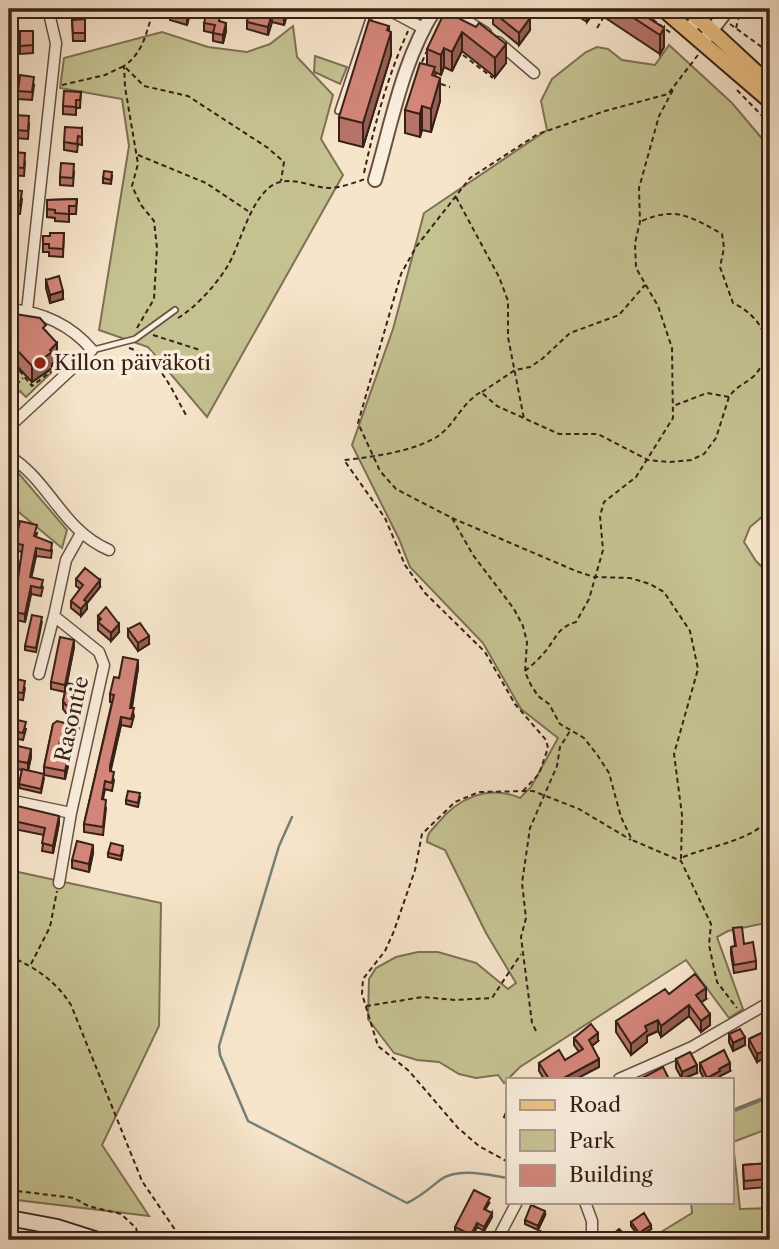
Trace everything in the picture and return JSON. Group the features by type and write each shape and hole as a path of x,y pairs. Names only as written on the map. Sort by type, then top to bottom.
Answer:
{"main road":[{"path":"663,9 684,35 770,101"},
{"path":"698,12 721,19 770,85"},
{"path":"9,1218 57,1227 98,1240"}],"street":[{"path":"26,314 56,33 48,9"},
{"path":"390,9 423,28"},
{"path":"376,176 394,102 423,28 435,9"},
{"path":"448,9 481,29 534,73"},
{"path":"684,35 698,12"},
{"path":"700,48 721,19"},
{"path":"9,309 76,331 92,350 63,380 9,427"},
{"path":"9,456 24,467 80,535 109,550"},
{"path":"39,674 66,560 80,535"},
{"name":"Rasontie","path":"54,616 103,659 59,883"},
{"path":"9,800 71,813"},
{"path":"621,1078 692,1047 770,1003"},
{"path":"498,1240 516,1204"},
{"path":"586,1204 592,1221 592,1240"}],"lane":[{"path":"338,111 372,9"},
{"path":"92,350 135,339 175,310"}],"path":[{"path":"51,88 105,75 135,58 145,42 154,9"},
{"path":"597,28 610,9"},
{"path":"639,9 684,35"},
{"path":"736,28 741,9"},
{"path":"721,19 770,53"},
{"path":"422,64 431,41"},
{"path":"700,48 706,61"},
{"path":"524,672 545,652 554,634 565,625 576,622 589,599 603,550 600,516 604,502 636,477 673,418 672,348 659,306 636,268 635,243 640,222 639,188 659,116 700,48"},
{"path":"463,54 493,78"},
{"path":"124,66 138,164 132,186 141,205 154,221 157,247 154,299 139,320 135,339 153,335 200,350"},
{"path":"124,66 144,86 188,96 268,148 284,162 281,182"},
{"path":"439,83 450,88"},
{"path":"732,84 770,124"},
{"path":"674,89 646,102 605,111 538,134 470,178 416,247 401,274 358,423 380,471 396,489 526,551 594,577 630,578 664,592 685,622 696,648 698,670 674,754 681,803 682,859 711,924 709,946 717,982 745,1016"},
{"path":"137,154 206,183 251,214"},
{"path":"163,318 180,317 208,292 228,267 251,214 267,188 281,182 307,182 328,188 376,176"},
{"path":"456,196 499,277 508,301 508,337 524,420"},
{"path":"481,392 497,407 524,420 559,433 598,434 648,460 691,460 704,454 716,438 729,397 759,371 768,356 770,344 759,321 747,309 733,303 720,267 724,248 722,234 684,213 655,215 640,222"},
{"path":"523,791 539,774 548,748 547,740 515,704 485,652 425,593 405,565 385,518 344,460 373,456 436,438 468,399 515,370 530,367 570,333 620,315 645,285"},
{"path":"118,345 138,351 154,363 186,415"},
{"path":"54,348 59,358 57,368 63,380"},
{"path":"12,365 32,386 42,375 57,368"},
{"path":"9,383 15,386 24,377"},
{"path":"672,406 707,393 729,397"},
{"path":"452,518 473,555 523,626 527,642 524,672 538,696 549,704 560,724 584,738 609,773 621,817 632,840"},
{"path":"536,1031 532,1023 522,953 521,937 526,918 522,883 530,828 547,794 557,766 560,747 570,730"},
{"path":"506,1161 479,1146 458,1128 409,1071 378,1046 365,1006 363,979 386,951 415,870 422,834 441,812 469,794 523,791 547,794 632,840 682,859 714,845 740,840 770,819"},
{"path":"31,966 50,927 59,883"},
{"path":"365,1006 423,997 455,1000 492,998 522,953"},
{"path":"9,956 31,966 55,982 78,1017 142,1181 182,1240"},
{"path":"9,1190 74,1198 88,1206 121,1214 136,1227 139,1240"}],"green space":[{"path":"293,26 297,57 333,95 321,139 343,175 207,417 148,347 99,330 129,146 122,99 60,88 64,58 162,32 208,47 247,52 270,44"},
{"path":"669,45 732,103 770,148 770,510 750,527 744,542 756,561 770,575 770,922 728,931 717,937 743,1009 729,1018 686,960 520,1067 506,1078 504,1083 498,1075 476,1078 459,1074 439,1062 417,1060 394,1053 368,1019 369,979 376,968 396,957 418,952 438,952 476,963 508,989 516,983 486,933 445,850 427,842 427,839 445,815 474,796 496,793 520,798 531,787 558,738 521,709 483,643 410,567 352,445 393,329 424,213 547,130 541,101 552,79 586,52 597,47 608,49 622,60 655,65"},
{"path":"315,56 347,67 340,84 314,72"},
{"path":"9,357 15,358 14,364 44,375 52,368 54,370 26,397 20,391 9,402"},
{"path":"9,462 67,530 62,548 9,504"},
{"path":"9,870 161,903 159,1026 102,1145 149,1216 9,1199"},
{"path":"770,1095 770,1128 734,1142 734,1109"},
{"path":"734,1152 740,1209 770,1208 770,1240 648,1240 692,1213 691,1204 734,1204"}],"building":[{"path":"171,9 189,9 187,17 170,12"},
{"path":"250,9 286,10 284,18 272,14 268,27 247,22"},
{"path":"446,9 461,11 458,18 476,27 479,23 506,44 495,58 462,32 452,52 444,48 441,55 427,49"},
{"path":"495,9 518,9 530,18 519,33 493,12"},
{"path":"620,9 634,9 664,28 660,35"},
{"path":"207,12 220,15 219,21 226,23 223,35 213,33 215,25 204,23"},
{"path":"85,19 85,33 73,33 72,20"},
{"path":"369,20 389,26 387,30 391,32 363,123 339,117"},
{"path":"20,31 33,31 33,45 20,46"},
{"path":"420,63 435,67 432,75 440,78 431,109 422,106 420,114 405,110"},
{"path":"20,75 34,77 32,92 18,91"},
{"path":"64,91 81,92 80,100 76,100 76,107 63,106"},
{"path":"16,115 29,116 28,131 15,130"},
{"path":"65,127 82,128 82,137 78,136 77,144 64,142"},
{"path":"12,152 25,153 24,168 11,167"},
{"path":"61,163 74,164 73,178 60,177"},
{"path":"104,171 112,172 111,180 103,178"},
{"path":"9,189 22,191 20,206 9,205"},
{"path":"77,199 76,206 69,206 69,214 55,213 55,210 47,209 47,200"},
{"path":"9,227 18,228 16,243 9,242"},
{"path":"50,233 64,233 63,249 49,248 49,244 43,244 43,236 50,236"},
{"path":"9,265 15,266 13,282 9,282"},
{"path":"59,276 63,291 50,295 46,280"},
{"path":"9,313 40,318 46,325 43,328 57,343 50,350 52,352 32,366 14,347 15,342 9,341"},
{"path":"20,521 37,525 34,536 52,543 51,551 36,548 30,577 43,580 41,588 31,586 25,614 13,612 23,545 15,543"},
{"path":"85,568 100,580 84,600 87,602 81,609 71,601 83,585 76,579"},
{"path":"106,607 119,624 111,633 98,622 101,619 98,616"},
{"path":"32,615 42,617 36,648 25,646"},
{"path":"140,623 149,636 138,643 128,629"},
{"path":"9,637 18,639 12,656 9,656"},
{"path":"60,637 74,640 65,685 51,682"},
{"path":"123,657 138,660 130,708 134,708 131,719 121,717 110,766 110,771 114,772 112,783 105,781 102,799 106,800 103,827 84,824 114,695 110,694 114,677 119,678"},
{"path":"9,673 13,674 12,678 25,681 23,693 9,691"},
{"path":"67,683 79,686 75,707 66,705 63,701"},
{"path":"67,717 79,719 76,732 72,731 67,742 60,740 57,756 68,758 65,771 44,767 53,724 57,721 65,723"},
{"path":"9,718 26,722 23,733 9,730"},
{"path":"9,744 31,749 28,763 12,757"},
{"path":"22,769 44,774 41,789 19,784"},
{"path":"128,791 140,793 138,803 126,800"},
{"path":"9,804 59,816 53,846 42,843 45,828 9,820"},
{"path":"77,841 93,845 89,864 72,860"},
{"path":"111,843 123,846 121,856 108,853"},
{"path":"742,927 744,944 753,942 756,961 734,965 731,947 736,946 733,928"},
{"path":"695,974 706,988 696,995 710,1014 701,1021 689,1005 661,1026 658,1020 645,1026 647,1031 631,1044 616,1021 665,989 669,994"},
{"path":"591,1024 598,1033 589,1040 599,1059 564,1078 548,1078 539,1063 559,1050 565,1060 583,1049 574,1038"},
{"path":"740,1029 745,1037 733,1043 729,1034"},
{"path":"770,1029 770,1048 757,1054 749,1039"},
{"path":"724,1050 730,1063 707,1078 700,1063"},
{"path":"690,1052 697,1065 682,1072 676,1059"},
{"path":"663,1067 668,1078 642,1078"},
{"path":"770,1163 768,1179 744,1181 743,1165"},
{"path":"474,1190 490,1198 484,1209 492,1213 484,1227 477,1223 471,1235 455,1227"},
{"path":"531,1205 545,1211 538,1226 525,1220"},
{"path":"644,1213 651,1225 639,1233 631,1222"},
{"path":"619,1229 630,1240 607,1239"},
{"path":"540,1231 548,1235 545,1240 535,1240"}],"waterway":[{"path":"292,817 279,846 219,1046 220,1055 248,1121 407,1203 447,1176 473,1173 506,1178"},
{"path":"734,1111 770,1097"}],"place":[{"name":"Killon päiväkoti","path":"40,363"}]}
